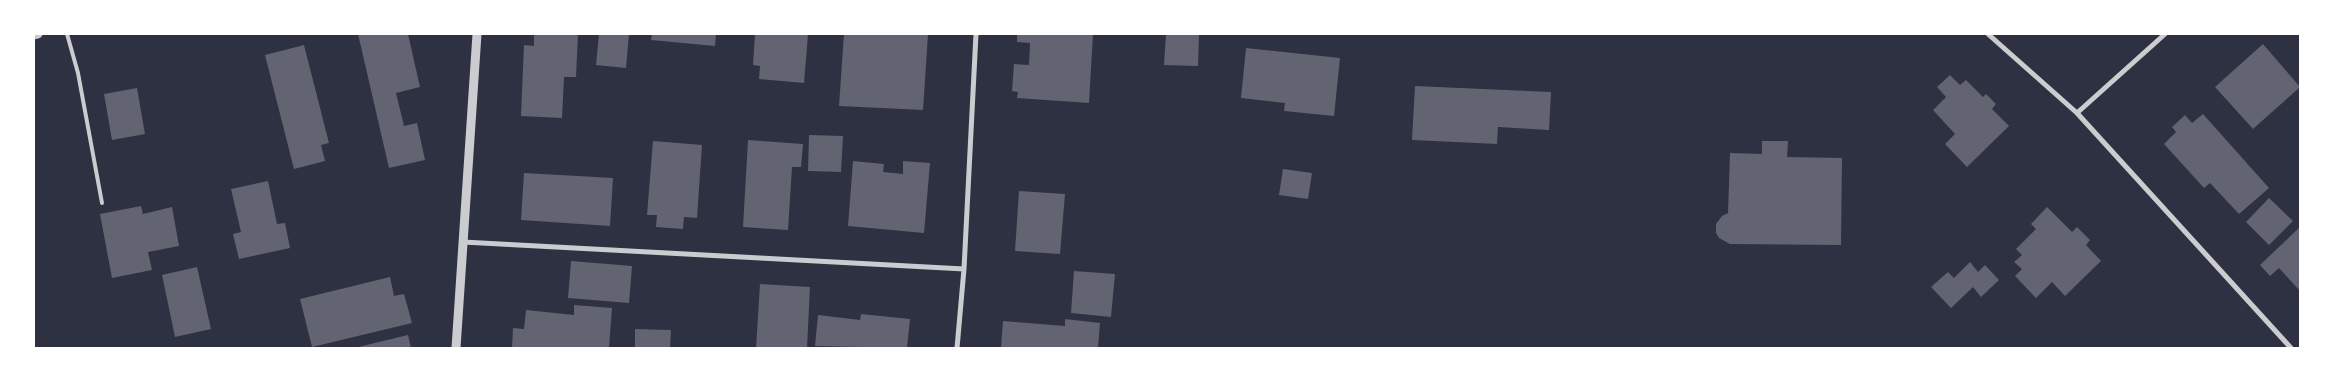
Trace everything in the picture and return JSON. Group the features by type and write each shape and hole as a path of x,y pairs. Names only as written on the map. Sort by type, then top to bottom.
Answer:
{"street":[{"path":"34,35 38,34"},
{"path":"456,348 477,34"},
{"path":"956,348 964,269 976,34"},
{"path":"1988,34 2077,113 2291,348"},
{"path":"2077,113 2164,34"},
{"path":"463,242 964,269"}],"lane":[{"path":"67,34 78,73 102,203"}],"building":[{"path":"358,34 408,34 420,87 396,93 404,126 417,123 425,160 389,168"},
{"path":"534,34 578,34 576,77 564,77 562,118 521,116 524,45 534,46"},
{"path":"599,34 629,34 626,68 596,65"},
{"path":"652,34 716,34 715,46 651,40"},
{"path":"755,34 808,34 804,83 759,79 760,66 753,65"},
{"path":"844,34 928,34 923,110 839,106"},
{"path":"1017,34 1093,34 1089,103 1017,98 1018,92 1012,91 1014,64 1029,65 1030,43 1017,42"},
{"path":"1166,34 1199,34 1198,66 1164,65"},
{"path":"2263,44 2300,87 2253,129 2215,87"},
{"path":"304,45 329,143 321,145 325,161 294,169 265,55"},
{"path":"1246,48 1340,58 1334,116 1284,111 1285,103 1241,98"},
{"path":"1950,75 1960,85 1966,80 1983,97 1986,94 1996,104 1992,109 2009,126 1967,167 1945,144 1955,134 1933,110 1946,97 1937,87"},
{"path":"1415,86 1551,92 1549,130 1498,127 1497,144 1412,140"},
{"path":"137,88 145,134 112,140 104,94"},
{"path":"2203,114 2269,188 2239,214 2210,183 2204,188 2164,144 2176,132 2172,127 2185,115 2192,123"},
{"path":"809,135 843,136 841,172 808,171"},
{"path":"748,140 803,144 801,167 792,167 788,230 743,227"},
{"path":"653,141 702,145 697,218 684,217 683,229 656,227 657,215 647,215"},
{"path":"1762,141 1788,141 1787,157 1842,158 1841,245 1730,244 1719,238 1716,233 1716,224 1722,216 1728,213 1730,153 1762,154"},
{"path":"853,161 884,164 883,172 903,174 903,161 930,163 924,233 848,226"},
{"path":"1283,169 1312,173 1308,199 1279,195"},
{"path":"524,173 613,178 610,226 521,220"},
{"path":"268,181 277,224 285,223 290,248 239,259 233,234 241,232 231,189"},
{"path":"1019,191 1065,194 1060,254 1015,251"},
{"path":"2269,198 2293,221 2269,245 2246,222"},
{"path":"141,206 143,214 172,207 179,246 148,252 152,270 112,278 100,214"},
{"path":"2047,207 2072,232 2077,227 2090,240 2086,245 2101,261 2065,296 2052,282 2036,298 2015,276 2022,269 2014,262 2022,255 2016,249 2036,229 2031,224"},
{"path":"2300,227 2300,291 2279,268 2270,276 2260,265"},
{"path":"571,261 632,266 629,303 568,298"},
{"path":"1970,262 1978,272 1985,265 1999,280 1981,297 1973,287 1951,308 1931,287 1948,272 1954,278"},
{"path":"197,267 211,329 175,337 162,275"},
{"path":"1074,271 1115,274 1111,317 1071,313"},
{"path":"390,277 394,296 404,294 412,323 312,347 300,299"},
{"path":"760,284 810,287 807,348 756,348"},
{"path":"574,305 612,308 609,348 512,348 513,328 524,329 526,310 574,315"},
{"path":"861,314 910,319 907,348 815,346 818,315 860,320"},
{"path":"1065,319 1100,323 1098,348 1001,348 1003,321 1065,326"},
{"path":"635,329 671,330 670,348 635,348"},
{"path":"408,335 411,348 354,348"}]}
